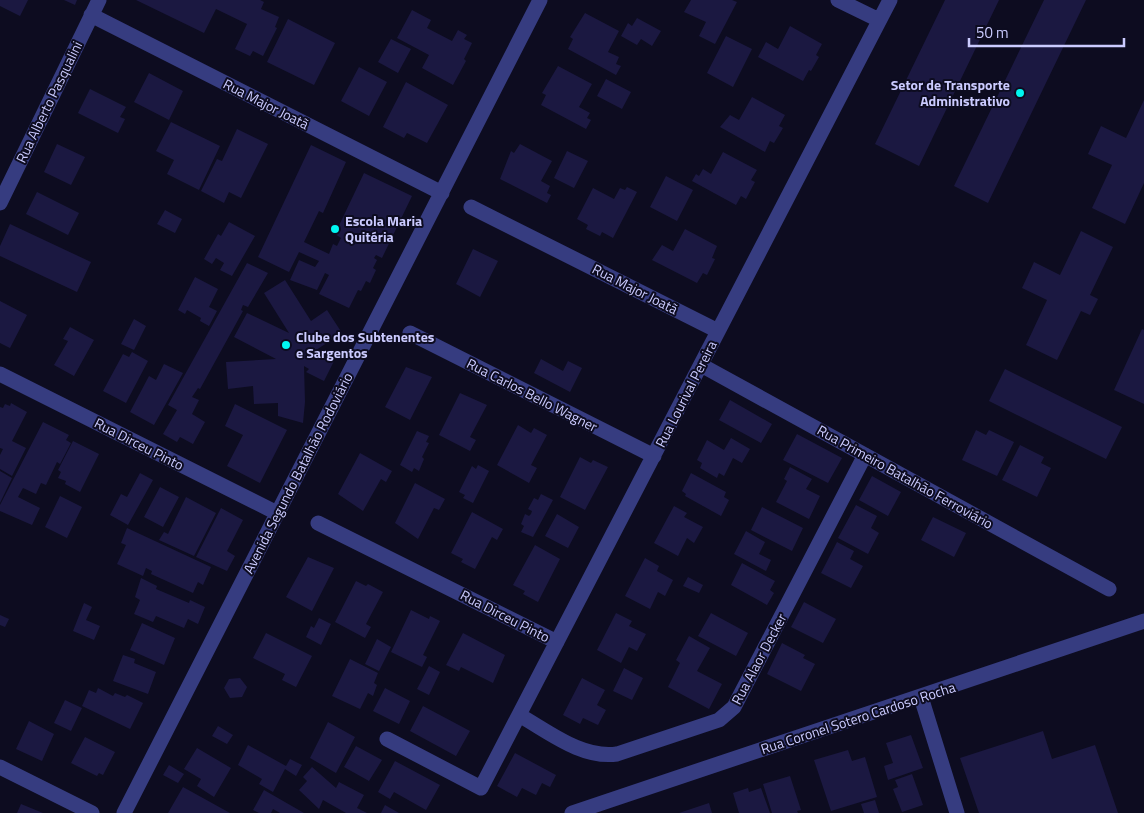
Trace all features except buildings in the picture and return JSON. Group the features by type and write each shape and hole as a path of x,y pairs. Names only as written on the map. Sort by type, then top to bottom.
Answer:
{"street":[{"name":"Rua Alberto Pasqualini","path":"0,203 99,0"},
{"name":"Avenida Segundo Batalhão Rodoviário","path":"124,813 540,0"},
{"path":"838,0 880,20"},
{"name":"Rua Lourival Pereira","path":"387,739 481,788 890,0"},
{"name":"Rua Major Joatã","path":"91,15 442,192"},
{"name":"Rua Major Joatã","path":"471,207 718,331"},
{"name":"Rua Carlos Bello Wagner","path":"410,333 654,456"},
{"name":"Rua Primeiro Batalhão Ferroviário","path":"701,365 1108,589"},
{"name":"Rua Dirceu Pinto","path":"0,374 277,513"},
{"name":"Rua Alaor Decker","path":"519,715 589,754 603,756 617,754 654,742 719,720 727,715 734,707 865,455"},
{"name":"Rua Dirceu Pinto","path":"318,523 557,642"},
{"name":"Rua Coronel Sotero Cardoso Rocha","path":"572,813 1144,621"},
{"path":"921,697 957,813"},
{"path":"0,767 92,813"}],"place":[{"name":"Setor de Transporte Administrativo","path":"1020,93"},
{"name":"Escola Maria Quitéria","path":"335,229"},
{"name":"Clube dos Subtenentes e Sargentos","path":"286,345"}]}
